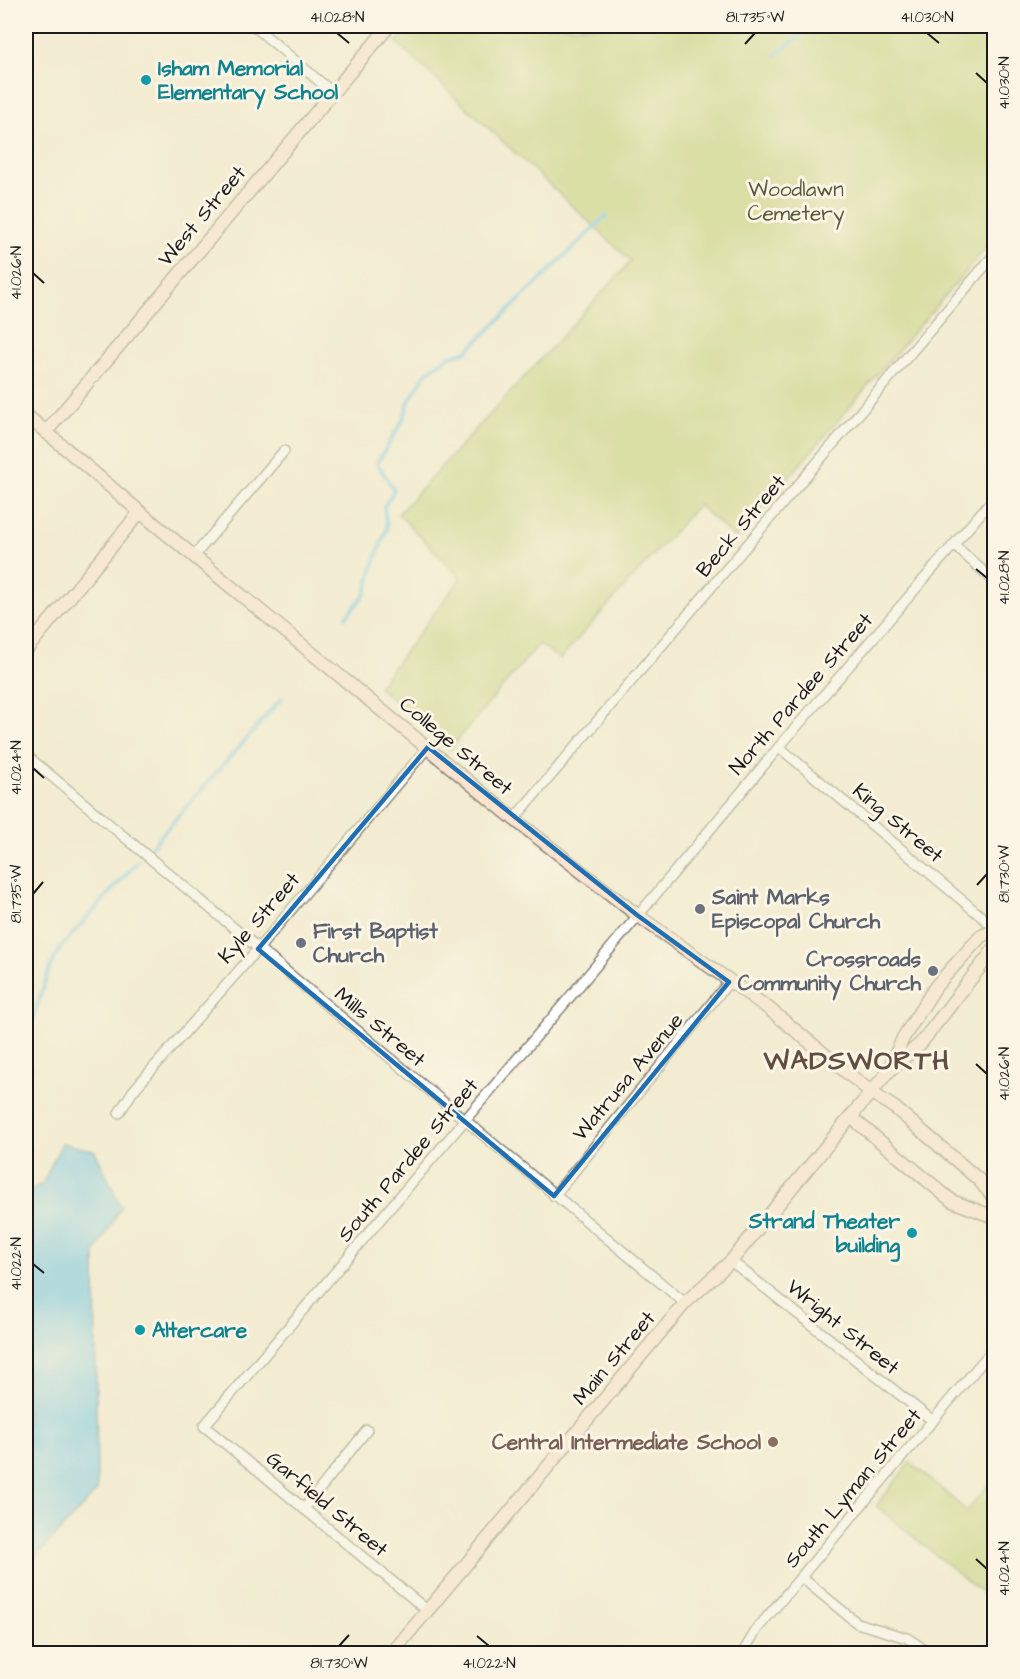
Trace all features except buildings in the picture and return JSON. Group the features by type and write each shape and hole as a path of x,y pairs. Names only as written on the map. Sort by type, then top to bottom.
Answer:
{"main road":[{"name":"West Street","path":"46,432 389,26"},
{"name":"College Street","path":"26,415 140,512 514,819 637,915 768,1008 872,1093 895,1108 991,1193"},
{"path":"26,650 140,512"},
{"path":"887,1073 903,1038 936,986 981,936 994,929"},
{"path":"887,1073 921,1043 994,949"},
{"name":"Main Street","path":"391,1653 684,1303 731,1261 852,1118 887,1073"},
{"path":"852,1118 952,1201 994,1217"},
{"path":"972,1210 984,1203 991,1193"}],"street":[{"path":"254,26 332,92"},
{"name":"Beck Street","path":"514,819 994,255"},
{"path":"194,556 284,451"},
{"name":"North Pardee Street","path":"637,915 994,498"},
{"path":"954,545 994,581"},
{"name":"Kyle Street","path":"118,1113 133,1091 428,747"},
{"name":"King Street","path":"779,747 994,929"},
{"name":"Mills Street","path":"26,755 684,1303"},
{"name":"South Pardee Street","path":"204,1426 637,915"},
{"name":"Watrusa Avenue","path":"554,1196 729,982"},
{"name":"Wright Street","path":"731,1261 933,1421"},
{"name":"South Lyman Street","path":"742,1653 758,1629 994,1348"},
{"name":"Garfield Street","path":"204,1426 428,1611"},
{"path":"304,1509 367,1430"},
{"path":"801,1577 857,1623 907,1638 930,1653"}],"highlighted area":[{"path":"428,747 637,915 729,982 554,1196 258,949"}],"green space":[{"name":"Woodlawn Cemetery","path":"410,26 994,26 994,239 736,539 698,505 560,659 539,644 450,749 378,687 461,578 398,514 631,261 396,42"},
{"path":"910,1462 967,1511 994,1480 994,1603 876,1506"}],"water":[{"path":"62,1143 95,1151 121,1207 95,1253 97,1491 26,1568 26,1192 42,1184"}],"waterway":[{"path":"776,55 811,26"},
{"path":"346,617 366,593 387,528 384,507 394,490 377,463 403,420 409,401 426,373 448,357 467,351 606,216"},
{"path":"151,847 282,698"},
{"path":"26,1040 50,967 61,947 138,861"}],"place":[{"name":"Isham Memorial Elementary School","path":"146,80"},
{"name":"Saint Marks Episcopal Church","path":"700,909"},
{"name":"First Baptist Church","path":"301,943"},
{"name":"Crossroads Community Church","path":"933,971"},
{"name":"Strand Theater building","path":"912,1233"},
{"name":"Altercare","path":"140,1330"},
{"name":"Central Intermediate School","path":"773,1442"}],"district":[{"name":"WADSWORTH","path":"857,1061"}]}
